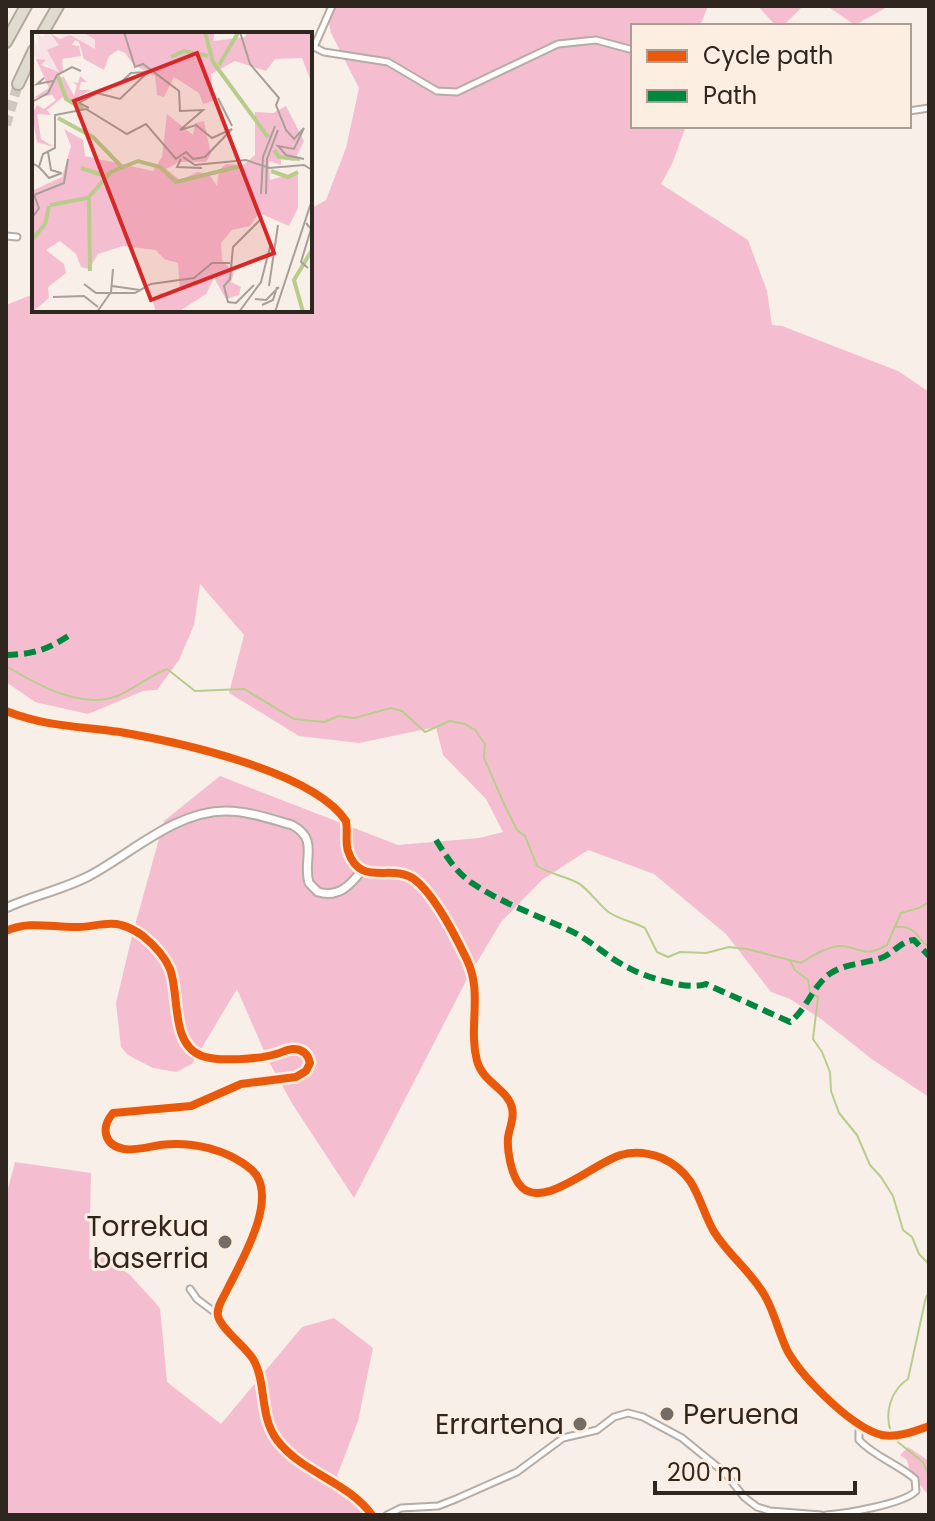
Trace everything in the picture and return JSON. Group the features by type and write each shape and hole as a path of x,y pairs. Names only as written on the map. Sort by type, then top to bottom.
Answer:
{"highway":[{"path":"6,42 26,6"},
{"path":"43,32 58,6"},
{"path":"18,84 32,54"}],"street":[{"path":"332,6 314,47 324,52 388,62 437,91 457,92 558,44 596,40 631,49"},
{"path":"6,236 17,237"},
{"path":"6,711 61,727 120,732 230,758 275,774 315,794 344,818 346,847 362,870 404,875 415,880 441,915 466,958 475,985 477,1062 485,1077 506,1096 513,1109 508,1151 522,1188 531,1193 558,1189 611,1158 630,1153 645,1153 673,1164 690,1180 714,1231 764,1295 793,1358 824,1394 859,1423 883,1435 899,1435 929,1426"},
{"path":"6,908 84,878 164,831 210,812 235,812 283,822 300,829 308,841 309,883 313,889 324,894 344,890 362,870"},
{"path":"6,931 26,925 79,927 111,923 129,927 151,942 164,958 174,984 183,1035 187,1046 193,1051 215,1058 261,1057 291,1048 309,1057 309,1067 296,1077 241,1084 191,1106 113,1113 107,1121 105,1136 116,1146 132,1149 185,1145 213,1149 244,1165 260,1180 263,1192 261,1210 218,1315 256,1365 265,1412 274,1437 295,1458 349,1492 372,1515"},
{"path":"190,1289 197,1299 218,1315"},
{"path":"387,1515 396,1509 438,1506 456,1499 517,1472 563,1438 597,1430 619,1415 628,1413 643,1417 686,1441 725,1473 744,1497 757,1507 782,1513 823,1515 841,1514 905,1499 916,1491 915,1479 859,1440 859,1423"}],"shaded area":[{"path":"325,6 708,6 701,24 631,24 631,128 685,128 661,184 748,240 767,291 772,325 782,326 898,371 929,392 929,1097 873,1060 821,1019 790,999 771,992 726,934 654,874 588,850 542,880 501,922 467,979 354,1198 293,1105 268,1060 237,989 192,1064 176,1072 153,1068 128,1055 121,1047 116,1003 164,821 220,776 398,845 479,838 503,832 486,799 443,755 436,727 359,743 299,736 229,693 244,635 200,584 194,625 179,660 157,690 143,691 88,714 35,702 6,682 6,305 32,295 32,312 312,312 312,208 326,200 346,148 359,88 331,33"},
{"path":"758,6 803,6 785,24 774,24"},
{"path":"827,6 889,6 857,24"},
{"path":"15,1162 91,1173 89,1260 102,1256 130,1275 160,1308 167,1382 221,1424 302,1327 334,1318 373,1348 358,1421 337,1476 363,1515 6,1515 6,1196"},
{"path":"908,1447 929,1461 929,1496 910,1472 907,1460 900,1455"}],"waterway":[{"path":"6,666 59,693 89,700 117,696 167,669 195,691 244,689 294,719 324,722 338,716 354,718 391,708 402,711 425,732 450,721 465,724 475,730 485,744 484,758 517,830 525,836 537,866 578,883 610,913 645,928 657,952 668,957 680,952 706,953 729,947 801,963 832,947 873,951 887,945 901,913 929,902"},
{"path":"894,927 911,930 929,947"},
{"path":"790,961 795,970 808,980 810,992 818,997 813,1039 830,1072 831,1091 839,1113 857,1135 870,1165 893,1196 903,1230 912,1237 919,1254 929,1264"},
{"path":"891,1432 888,1417 890,1402 897,1389 908,1379 929,1293"},
{"path":"894,1439 923,1462 929,1476"}],"tunnel":[{"path":"6,125 18,84"}],"marked path":[{"path":"6,655 42,650 73,633"},
{"path":"436,840 456,869 472,883 579,935 629,968 678,984 706,984 790,1022 819,984 837,970 881,958 914,940 929,956"}],"cycle path":[{"path":"6,711 49,723 120,732 208,751 275,774 305,787 329,803 346,821 347,848 353,862 368,872 396,873 414,879 437,905 451,928 472,972 477,1061 484,1075 506,1096 512,1108 508,1149 519,1184 528,1192 554,1190 610,1159 626,1154 647,1154 670,1162 690,1181 719,1239 759,1287 788,1352 816,1388 857,1423 882,1435 900,1435 929,1426"},
{"path":"6,931 33,925 79,927 116,924 127,927 151,943 168,964 180,1030 192,1050 218,1059 260,1057 293,1049 302,1051 308,1057 310,1063 306,1071 296,1077 241,1084 191,1106 113,1113 106,1135 112,1144 124,1149 172,1144 209,1148 242,1163 260,1181 262,1195 256,1228 219,1306 218,1316 253,1359 268,1421 277,1440 299,1461 362,1503 372,1515"}],"place":[{"name":"Torrekua baserria","path":"225,1242"},
{"name":"Peruena","path":"667,1414"},
{"name":"Errartena","path":"580,1424"}]}
